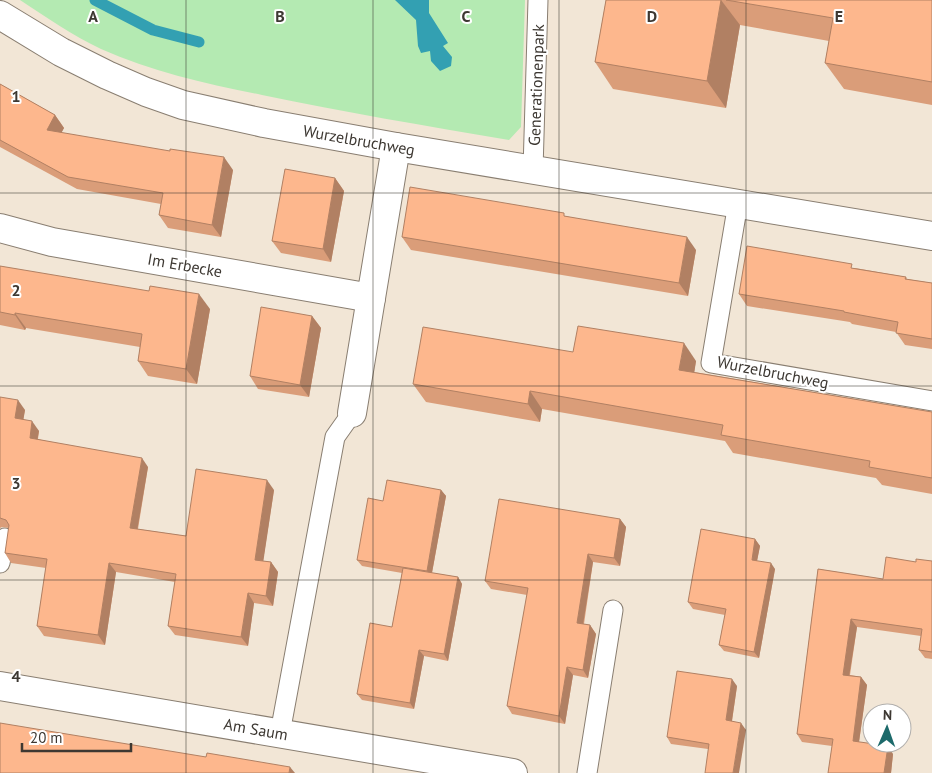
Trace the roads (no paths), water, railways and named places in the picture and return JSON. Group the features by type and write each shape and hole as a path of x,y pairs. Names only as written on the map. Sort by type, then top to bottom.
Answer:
{"street":[{"name":"Wurzelbruchweg","path":"0,15 61,52 107,75 146,92 184,105 264,123 396,147 932,236"},
{"path":"352,413 396,147"},
{"name":"Im Erbecke","path":"0,228 52,242 371,298"},
{"name":"Am Saum","path":"0,686 513,773"}],"lane":[{"name":"Generationenpark","path":"533,170 538,0"},
{"name":"Wurzelbruchweg","path":"738,203 711,363 932,400"},
{"path":"280,733 335,437 352,413"},
{"path":"0,563 5,538"},
{"path":"587,773 613,610"}],"water":[{"path":"395,0 429,0 429,13 448,43 443,46 452,57 451,66 440,71 431,61 430,51 421,53 418,46 416,20"}],"waterway":[{"path":"95,0 153,30 199,42"}]}
